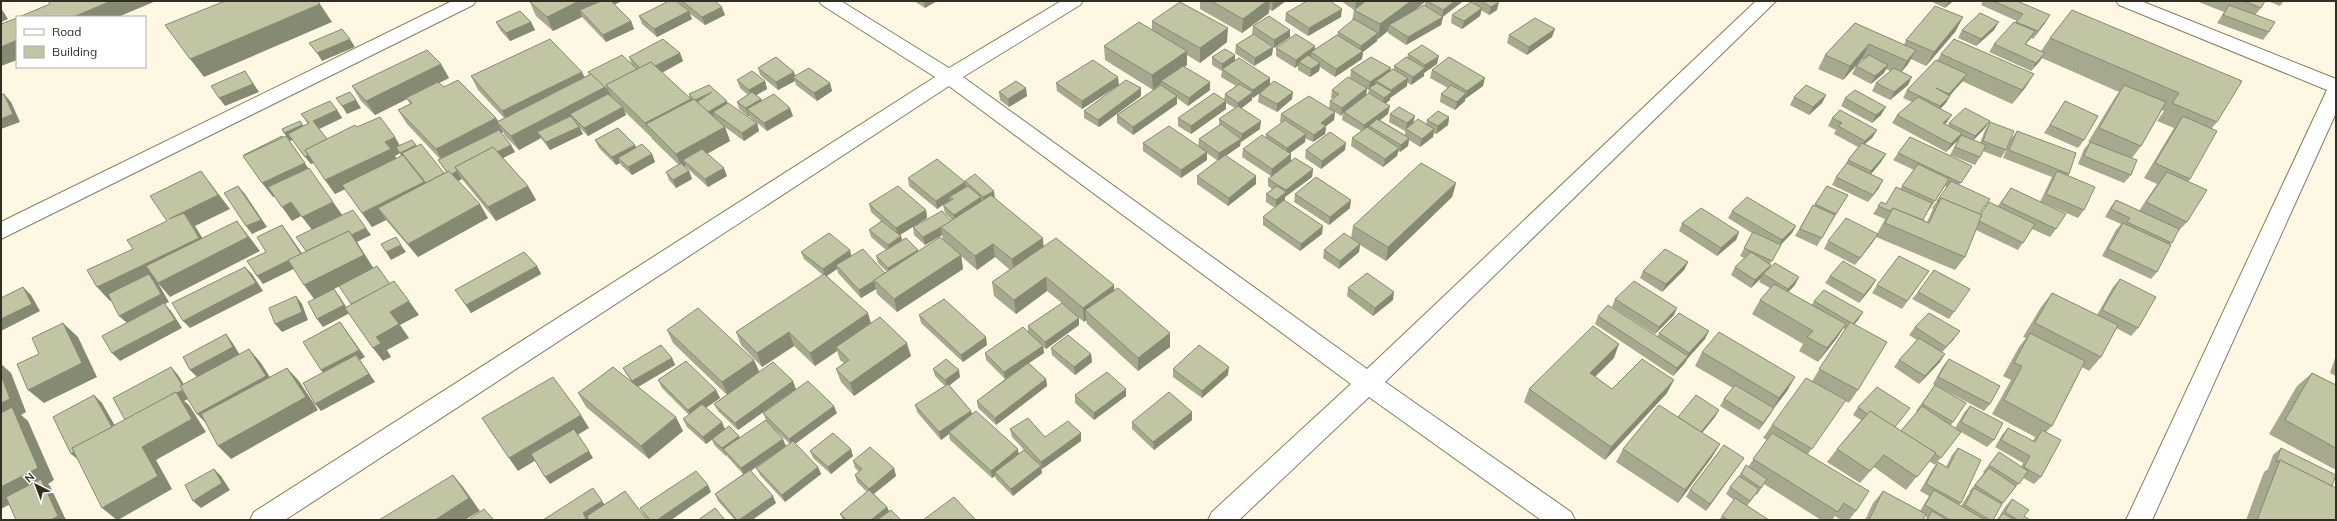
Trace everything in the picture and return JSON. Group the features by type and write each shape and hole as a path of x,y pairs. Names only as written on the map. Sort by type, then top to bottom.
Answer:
{"street":[{"path":"1,231 467,1"},
{"path":"828,1 949,77 1368,383 1562,520"},
{"path":"263,520 949,77 1074,1"},
{"path":"1221,520 1368,383 1767,1"},
{"path":"2125,1 2336,86"},
{"path":"2139,520 2336,91"}],"building":[{"path":"48,1 111,1 75,16 21,16 50,4"},
{"path":"225,1 318,1 320,4 190,59 165,25"},
{"path":"579,1 547,17 530,2"},
{"path":"601,1 611,1 631,21 603,35 580,10"},
{"path":"669,1 676,1 689,11 654,29 639,16"},
{"path":"682,1 715,1 722,7 702,17"},
{"path":"1211,1 1267,1 1243,19"},
{"path":"1307,1 1330,1 1342,9 1309,28 1286,13"},
{"path":"1366,1 1411,1 1380,24 1354,10"},
{"path":"1427,1 1455,1 1443,10"},
{"path":"1481,1 1497,1 1499,2 1491,7"},
{"path":"1993,1 2017,1 2050,15 2038,31 2016,22 2023,14"},
{"path":"2244,1 2265,1 2261,8"},
{"path":"1180,2 1228,28 1200,48 1152,21"},
{"path":"1471,2 1482,8 1464,21 1452,15"},
{"path":"1424,5 1443,17 1408,37 1389,25"},
{"path":"2229,5 2275,22 2269,32 2223,15"},
{"path":"1935,6 1963,17 1934,52 1906,40"},
{"path":"2072,10 2242,81 2217,122 2172,103 2179,93 2050,38"},
{"path":"520,11 531,22 506,33 496,22"},
{"path":"1980,13 1999,22 1981,39 1962,30"},
{"path":"1269,16 1290,30 1274,40 1253,26"},
{"path":"16,18 16,40 1,47 1,24"},
{"path":"1535,18 1555,29 1529,47 1509,35"},
{"path":"1354,19 1378,33 1361,46 1338,32"},
{"path":"1139,22 1187,51 1152,75 1104,46"},
{"path":"2014,22 2035,31 2025,44 2045,53 2036,63 1994,44"},
{"path":"1855,23 1916,50 1907,61 1869,44 1850,66 1825,55"},
{"path":"342,29 350,39 317,53 309,43"},
{"path":"1254,34 1273,47 1255,58 1236,45"},
{"path":"1296,34 1315,46 1296,60 1276,48"},
{"path":"1337,35 1363,51 1336,69 1311,52"},
{"path":"550,39 582,72 502,111 471,76"},
{"path":"663,39 680,53 655,66 651,62 640,68 629,57"},
{"path":"1954,39 2034,74 2022,90 1941,54"},
{"path":"1422,45 1439,56 1425,65 1408,54"},
{"path":"1225,49 1235,55 1222,64 1212,57"},
{"path":"427,50 441,64 366,101 352,86"},
{"path":"622,55 637,69 606,85 608,89 606,89 588,72"},
{"path":"1308,55 1320,63 1311,69 1299,62"},
{"path":"1869,55 1888,65 1875,76 1856,66"},
{"path":"776,57 794,72 776,82 758,68"},
{"path":"1371,57 1391,68 1370,82 1351,70"},
{"path":"1406,57 1425,68 1413,77 1394,66"},
{"path":"1449,57 1485,78 1467,91 1432,70"},
{"path":"1239,58 1270,78 1253,90 1222,69"},
{"path":"1093,60 1118,77 1082,101 1056,83"},
{"path":"1936,60 1967,74 1949,94 1936,88 1950,96 1940,106 1907,90"},
{"path":"651,62 691,99 645,123 606,85"},
{"path":"1183,66 1210,82 1189,98 1161,81"},
{"path":"809,68 830,83 814,93 793,77"},
{"path":"1894,68 1912,77 1894,92 1876,83"},
{"path":"1393,69 1408,78 1391,90 1376,81"},
{"path":"245,71 253,84 219,98 211,86"},
{"path":"752,71 765,81 749,90 737,80"},
{"path":"591,74 605,87 511,136 497,122"},
{"path":"1348,77 1367,88 1342,108 1330,101 1339,94 1332,90"},
{"path":"458,80 496,118 436,149 398,110 412,103 406,98 438,82 444,87"},
{"path":"1126,80 1141,88 1098,120 1084,111"},
{"path":"1016,81 1026,88 1008,99 999,92"},
{"path":"1274,81 1293,92 1277,104 1259,94"},
{"path":"1377,83 1392,92 1384,98 1369,88"},
{"path":"1239,84 1253,92 1238,103 1225,94"},
{"path":"709,85 727,101 708,112 697,102 712,92 695,100 689,94"},
{"path":"1161,85 1177,96 1133,127 1117,115"},
{"path":"1451,85 1466,93 1457,102 1441,94"},
{"path":"1806,85 1826,95 1813,107 1794,97"},
{"path":"2124,85 2166,102 2141,146 2099,128"},
{"path":"1855,90 1886,107 1876,115 1845,98"},
{"path":"350,92 356,100 342,106 336,98"},
{"path":"752,92 761,99 746,108 737,102"},
{"path":"1214,93 1226,101 1191,126 1178,118"},
{"path":"1369,93 1390,106 1364,125 1344,112"},
{"path":"4,94 13,114 1,119 1,95"},
{"path":"608,94 623,107 584,128 570,114"},
{"path":"774,94 790,108 764,123 747,109"},
{"path":"1309,96 1335,112 1321,123 1326,126 1314,135 1281,114"},
{"path":"1918,97 1952,115 1943,123 1962,133 1951,144 1897,115"},
{"path":"694,99 725,127 676,154 646,124"},
{"path":"330,101 337,110 313,121 327,139 305,150 308,155 305,157 288,134 309,123 301,114"},
{"path":"2065,101 2098,116 2084,140 2050,125"},
{"path":"728,103 757,123 742,133 713,112"},
{"path":"1238,106 1261,121 1242,134 1219,119"},
{"path":"1399,107 1415,116 1407,123 1390,114"},
{"path":"1965,108 1990,121 1975,136 1949,123"},
{"path":"1840,110 1877,130 1865,141 1838,126 1842,123 1832,118"},
{"path":"1438,111 1449,117 1438,126 1427,120"},
{"path":"571,116 579,127 546,142 537,132"},
{"path":"2183,116 2217,131 2190,179 2155,163"},
{"path":"380,117 395,137 385,142 391,149 325,180 305,150 355,125 357,127"},
{"path":"1377,119 1409,138 1401,145 1369,126"},
{"path":"1418,119 1434,129 1422,139 1406,129"},
{"path":"1285,120 1306,134 1287,148 1266,134"},
{"path":"300,121 302,125 284,133 282,129"},
{"path":"1990,122 2014,131 2006,150 1983,141"},
{"path":"1221,124 1241,139 1219,153 1199,139"},
{"path":"1169,126 1207,152 1181,170 1143,143"},
{"path":"1367,127 1399,148 1385,159 1352,138"},
{"path":"618,128 635,145 612,157 595,140"},
{"path":"499,130 511,145 497,152 493,147 455,167 457,171 452,174 449,171 447,172 438,160"},
{"path":"2017,131 2076,153 2069,174 2009,150"},
{"path":"1330,132 1346,143 1322,161 1306,150"},
{"path":"1262,135 1291,154 1272,169 1243,149"},
{"path":"1961,135 1986,145 1980,157 1955,147"},
{"path":"282,136 283,138 244,155"},
{"path":"286,136 305,163 262,183 243,156"},
{"path":"1910,137 1972,166 1961,183 1898,153"},
{"path":"412,140 416,145 400,153 396,147"},
{"path":"2090,142 2137,160 2131,175 2084,156"},
{"path":"1862,143 1886,154 1871,171 1848,160"},
{"path":"421,144 444,173 426,183 402,153"},
{"path":"642,144 652,154 628,167 618,158"},
{"path":"493,147 528,186 488,207 455,167"},
{"path":"702,149 724,168 705,179 683,160"},
{"path":"403,155 424,182 362,213 342,185"},
{"path":"1225,155 1256,176 1229,198 1197,176"},
{"path":"1295,158 1313,169 1286,190 1268,179"},
{"path":"937,159 965,182 936,201 908,178"},
{"path":"681,163 689,171 673,180 666,172"},
{"path":"1421,163 1456,183 1388,247 1353,226"},
{"path":"1847,163 1883,180 1873,195 1836,177"},
{"path":"1918,164 1949,179 1935,201 1902,186"},
{"path":"309,168 333,202 302,217 291,202 282,207 268,187"},
{"path":"201,171 218,195 169,219 184,213 199,238 97,287 87,270 133,249 127,240 167,221 150,196"},
{"path":"449,171 480,204 408,244 378,208"},
{"path":"2057,171 2095,187 2084,210 2046,194"},
{"path":"2167,172 2207,190 2187,222 2146,202"},
{"path":"975,174 994,191 983,197 965,181"},
{"path":"1316,177 1351,200 1330,217 1295,194"},
{"path":"1951,181 1990,199 1979,214 1941,198 1937,201"},
{"path":"238,186 261,220 246,226 224,193"},
{"path":"898,186 926,210 896,228 869,204"},
{"path":"968,186 981,197 954,215 943,205 953,199 949,197"},
{"path":"1277,186 1286,192 1276,200 1266,194"},
{"path":"1827,186 1848,195 1836,214 1815,204"},
{"path":"1896,187 1932,203 1923,220 1893,208 1890,211 1878,206 1881,202 1886,204"},
{"path":"2011,188 2066,214 2056,229 2001,203"},
{"path":"991,195 1043,238 1012,259 993,244 975,256 941,227"},
{"path":"1747,197 1796,226 1782,240 1732,211"},
{"path":"1941,198 1982,215 1965,257 1885,223 1893,208 1929,223"},
{"path":"1284,200 1323,226 1301,244 1263,217"},
{"path":"2116,200 2179,229 2172,243 2127,222 2130,218 2111,209"},
{"path":"1989,202 2035,224 2023,243 1979,221 1982,215 1981,214"},
{"path":"1813,205 1835,215 1822,238 1800,229"},
{"path":"1701,208 1739,232 1721,248 1682,223"},
{"path":"353,210 366,228 351,235 349,231 306,251 296,237"},
{"path":"942,211 951,221 923,237 913,227"},
{"path":"1846,218 1878,234 1860,258 1828,241"},
{"path":"237,221 248,237 158,283 146,266"},
{"path":"882,221 901,236 888,245 869,230"},
{"path":"2123,223 2171,245 2157,272 2108,249"},
{"path":"282,225 301,254 257,276 247,261 266,252 257,237"},
{"path":"349,231 364,255 304,285 288,260"},
{"path":"1753,232 1781,245 1772,261 1744,248"},
{"path":"829,233 850,250 823,269 801,252"},
{"path":"1344,233 1360,244 1340,261 1324,250"},
{"path":"396,237 401,245 386,252 381,244"},
{"path":"940,237 961,255 894,299 874,280"},
{"path":"906,238 918,250 888,268 876,256"},
{"path":"1056,238 1114,285 1083,308 1046,277 1014,300 992,282"},
{"path":"863,249 885,273 859,290 836,265"},
{"path":"1665,249 1688,262 1666,284 1643,271"},
{"path":"524,252 537,266 466,305 455,290"},
{"path":"1751,252 1771,265 1755,280 1735,267"},
{"path":"1899,256 1929,271 1907,301 1877,285"},
{"path":"1843,261 1876,280 1864,295 1830,276"},
{"path":"1775,263 1799,277 1788,289 1763,274"},
{"path":"377,266 390,284 351,304 339,286"},
{"path":"245,267 256,283 183,321 172,303"},
{"path":"1934,270 1970,289 1954,312 1918,292"},
{"path":"1367,273 1394,292 1375,308 1348,288"},
{"path":"149,274 161,294 119,316 108,294"},
{"path":"824,274 868,313 810,353 789,332 757,353 736,332"},
{"path":"2120,279 2156,297 2138,328 2102,310"},
{"path":"394,281 409,301 390,312 399,324 376,337 381,343 373,348 345,308"},
{"path":"1634,281 1677,308 1659,327 1615,299"},
{"path":"1774,284 1846,324 1827,348 1807,337 1813,331 1760,300"},
{"path":"23,287 32,304 1,319 1,298"},
{"path":"1118,288 1170,333 1138,358 1085,310"},
{"path":"334,289 344,305 317,319 308,302"},
{"path":"1824,290 1863,312 1853,324 1814,301"},
{"path":"2052,293 2118,325 2101,357 2035,323"},
{"path":"296,296 302,312 275,324 269,308"},
{"path":"944,299 986,337 961,355 919,315"},
{"path":"164,303 175,320 112,353 102,336"},
{"path":"1062,303 1079,318 1045,342 1028,326"},
{"path":"1608,305 1688,356 1677,368 1598,316"},
{"path":"698,308 754,360 722,382 667,330"},
{"path":"1679,313 1709,331 1689,353 1659,333"},
{"path":"1929,313 1960,331 1946,347 1915,327"},
{"path":"880,317 907,343 850,383 836,369 849,360 836,347"},
{"path":"340,322 359,350 321,370 303,342"},
{"path":"1850,322 1887,342 1858,390 1819,369"},
{"path":"63,323 82,363 28,390 17,364 39,354 32,338"},
{"path":"1593,326 1619,344 1590,373 1612,389 1642,359 1674,380 1611,447 1529,389"},
{"path":"1023,327 1043,346 1004,372 985,353"},
{"path":"1719,332 1795,377 1779,398 1702,352"},
{"path":"2030,333 2085,361 2052,426 2004,400 2022,366 2014,363"},
{"path":"226,334 233,347 190,370 183,357"},
{"path":"1068,335 1091,354 1074,367 1051,348"},
{"path":"1919,338 1945,354 1925,376 1899,360"},
{"path":"661,345 672,358 632,381 623,368"},
{"path":"1199,345 1229,367 1202,391 1173,369"},
{"path":"249,349 266,376 197,414 180,386"},
{"path":"356,355 369,374 315,404 303,383"},
{"path":"946,359 959,370 945,380 933,369"},
{"path":"1949,359 2000,386 1990,404 1938,377"},
{"path":"686,361 716,390 688,410 658,380"},
{"path":"773,362 793,381 735,423 714,404"},
{"path":"1028,363 1046,379 995,418 977,401"},
{"path":"171,367 182,385 180,386 183,390 177,393 176,392 125,420 113,398"},
{"path":"613,367 676,417 641,446 578,393"},
{"path":"287,368 306,397 218,446 201,414"},
{"path":"1107,372 1126,389 1094,413 1075,395"},
{"path":"2312,373 2336,385 2336,448 2285,420"},
{"path":"1,375 10,399 1,403"},
{"path":"553,377 581,415 509,458 482,418"},
{"path":"1806,378 1846,400 1812,449 1772,425"},
{"path":"808,381 834,406 789,439 763,413"},
{"path":"948,384 971,411 939,432 915,405"},
{"path":"1735,385 1774,408 1763,423 1724,399"},
{"path":"1935,385 1966,403 1953,422 1922,404"},
{"path":"1877,387 1910,408 1895,427 1870,411 1867,414 1858,407"},
{"path":"176,392 192,419 142,447 158,476 102,508 72,448"},
{"path":"1169,392 1192,412 1153,442 1132,422"},
{"path":"94,395 112,427 72,448 74,452 71,454 53,417"},
{"path":"1696,395 1719,410 1701,432 1678,417"},
{"path":"702,404 722,422 703,437 683,419"},
{"path":"1659,405 1720,444 1685,490 1623,449"},
{"path":"1922,406 1961,432 1941,458 1935,454 1936,453 1901,431"},
{"path":"1970,406 2003,423 1994,440 1961,422"},
{"path":"12,407 38,468 1,487 1,413"},
{"path":"976,411 1018,449 991,471 949,432"},
{"path":"1870,411 1936,453 1917,477 1884,455 1870,471 1837,449"},
{"path":"1028,418 1045,437 1068,421 1081,433 1041,462 1010,429"},
{"path":"766,420 783,439 741,468 723,449"},
{"path":"729,426 739,436 722,448 712,439"},
{"path":"2008,428 2035,442 2042,430 2061,440 2041,477 2024,467 2030,456 2001,440"},
{"path":"574,429 589,451 545,477 531,454"},
{"path":"833,433 851,449 828,467 810,451"},
{"path":"1772,433 1869,491 1856,511 1844,503 1838,512 1753,459"},
{"path":"793,441 818,467 782,495 756,468"},
{"path":"1724,445 1744,458 1710,504 1690,490"},
{"path":"870,447 894,468 869,489 855,475 862,469 853,461"},
{"path":"1958,448 1981,460 1961,503 1926,484 1938,462 1948,468"},
{"path":"2281,448 2336,475 2332,486 2280,460 2276,462"},
{"path":"1024,450 1041,466 1011,489 995,472"},
{"path":"1999,452 2028,471 2019,484 1989,465"},
{"path":"2280,460 2336,488 2336,520 2257,520"},
{"path":"1746,465 1767,479 1761,488 1741,474"},
{"path":"1989,468 2016,486 2003,503 1975,485"},
{"path":"214,469 222,483 193,501 185,485"},
{"path":"750,470 773,496 737,520 715,494"},
{"path":"696,471 708,485 657,520 650,520 640,508"},
{"path":"453,475 469,498 435,520 379,520"},
{"path":"1739,476 1759,489 1750,501 1730,487"},
{"path":"41,479 58,516 51,520 16,520 6,497"},
{"path":"593,488 602,501 583,513 586,518 582,520 543,520"},
{"path":"1974,488 2002,504 1993,520 1990,520 1965,505"},
{"path":"869,490 887,507 871,520 847,520 840,514"},
{"path":"1934,490 1985,520 1950,520 1925,505"},
{"path":"625,491 647,520 589,520 587,516"},
{"path":"1883,491 1926,514 1923,520 1869,520"},
{"path":"954,497 976,520 923,520"},
{"path":"1735,498 1769,520 1728,520 1722,516"},
{"path":"2012,499 2029,510 2024,516 2030,520 2018,520 2005,512"},
{"path":"715,508 725,520 698,520"},
{"path":"484,509 494,520 468,520"},
{"path":"891,510 901,520 877,520"},
{"path":"1932,511 1947,520 1927,520"},
{"path":"2003,513 2014,520 1998,520"}]}
